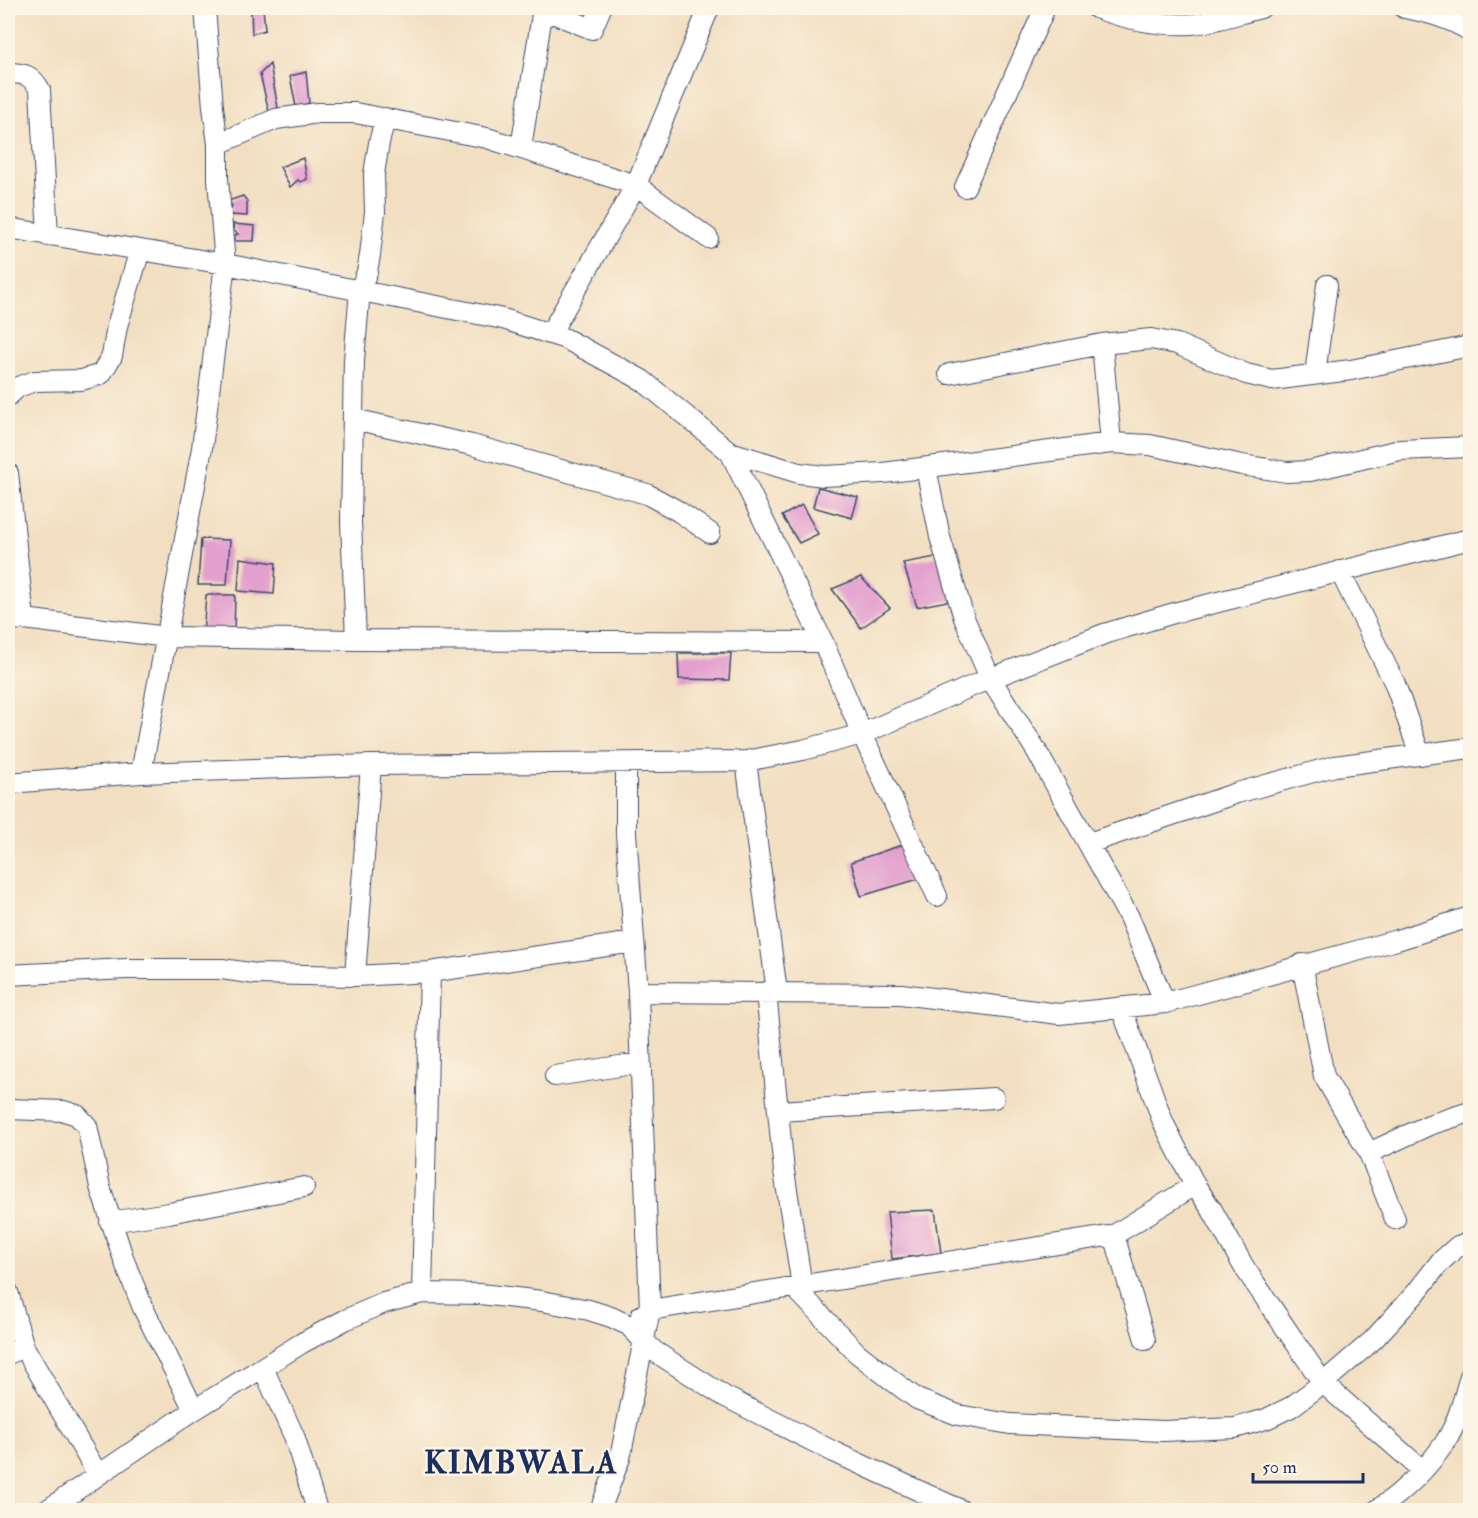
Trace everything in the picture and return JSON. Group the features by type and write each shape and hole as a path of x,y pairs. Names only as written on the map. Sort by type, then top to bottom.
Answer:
{"street":[{"path":"141,773 202,448 225,264 218,179 218,144 205,8"},
{"path":"520,148 542,8 592,29 601,8"},
{"path":"550,334 636,185 709,8"},
{"path":"965,187 1045,8"},
{"path":"1096,8 1129,18 1193,24 1261,8"},
{"path":"1404,8 1433,13 1458,23 1470,32"},
{"path":"8,74 26,75 35,81 40,90 48,236"},
{"path":"218,144 276,119 318,113 355,113 385,118 487,138 636,185 708,238"},
{"path":"356,640 351,521 354,360 360,290 367,273 375,212 374,174 378,143 385,118"},
{"path":"8,228 225,264 503,319 566,339 642,380 730,452 799,473 824,476 883,473 1111,443 1150,445 1242,465 1287,472 1310,471 1400,450 1470,447"},
{"path":"8,396 18,387 35,381 82,380 100,374 112,356 117,326 140,250"},
{"path":"1315,374 1327,285"},
{"path":"949,374 1102,344 1151,339 1178,344 1246,374 1272,380 1351,370 1470,346"},
{"path":"1102,344 1111,443"},
{"path":"353,419 472,445 646,494 678,511 710,533"},
{"path":"730,452 823,642 862,734 937,897"},
{"path":"926,468 940,537 964,618 990,678 1036,750 1129,917 1165,1003"},
{"path":"8,472 16,619 167,637 823,642"},
{"path":"8,783 141,773 371,765 746,761 803,750 862,734 990,678 1104,634 1174,612 1470,539"},
{"path":"1340,571 1395,684 1420,754"},
{"path":"1089,843 1237,793 1335,766 1470,748"},
{"path":"746,761 772,992 778,1111 784,1171 799,1287 857,1353 917,1399 958,1414 1010,1424 1164,1431 1235,1428 1266,1419 1291,1407 1323,1383 1373,1340 1416,1293 1440,1262 1458,1246 1470,1242"},
{"path":"600,1510 620,1458 650,1310 638,992 626,833 626,763"},
{"path":"355,976 371,765"},
{"path":"638,992 901,994 1059,1014 1165,1003 1397,940 1470,917"},
{"path":"8,975 126,969 222,969 256,974 355,976 430,972 634,942"},
{"path":"1302,964 1324,1076 1369,1153 1395,1219"},
{"path":"422,1293 430,972"},
{"path":"1121,1007 1163,1122 1195,1185 1244,1267 1323,1383 1422,1470"},
{"path":"555,1076 639,1063"},
{"path":"778,1111 994,1098"},
{"path":"8,1109 64,1111 77,1115 87,1126 97,1177 110,1222 143,1308 194,1410"},
{"path":"1369,1153 1429,1125 1470,1112"},
{"path":"628,1325 650,1310 1114,1235 1195,1185"},
{"path":"110,1222 304,1187"},
{"path":"1114,1235 1145,1340"},
{"path":"8,1292 16,1351 98,1475"},
{"path":"47,1510 194,1410 345,1320 384,1303 422,1293 480,1294 542,1301 589,1310 610,1317 628,1325 654,1351 724,1396 834,1452 961,1510"},
{"path":"263,1368 294,1436 317,1510"},
{"path":"1377,1510 1422,1470 1446,1440 1457,1418 1470,1376"}],"building":[{"path":"251,8 263,8 265,30 252,34"},
{"path":"270,64 278,108 269,112 260,74"},
{"path":"306,72 309,103 296,107 290,76"},
{"path":"303,158 307,179 301,182 298,180 290,187 280,167"},
{"path":"243,196 247,201 247,216 230,215 232,206 228,201"},
{"path":"233,224 255,226 254,241 235,241 235,235 238,234 234,231"},
{"path":"818,487 858,497 852,518 813,507"},
{"path":"802,505 818,534 799,543 782,516"},
{"path":"201,539 230,540 227,585 198,585"},
{"path":"941,556 958,599 917,607 903,563"},
{"path":"240,558 276,563 274,594 238,591"},
{"path":"861,577 890,608 861,628 832,589"},
{"path":"206,595 235,595 234,635 203,634"},
{"path":"678,653 731,653 729,680 679,679"},
{"path":"908,843 922,878 861,896 851,862"},
{"path":"935,1210 941,1253 892,1259 887,1212"}],"district":[{"name":"KIMBWALA","path":"521,1463"}]}
